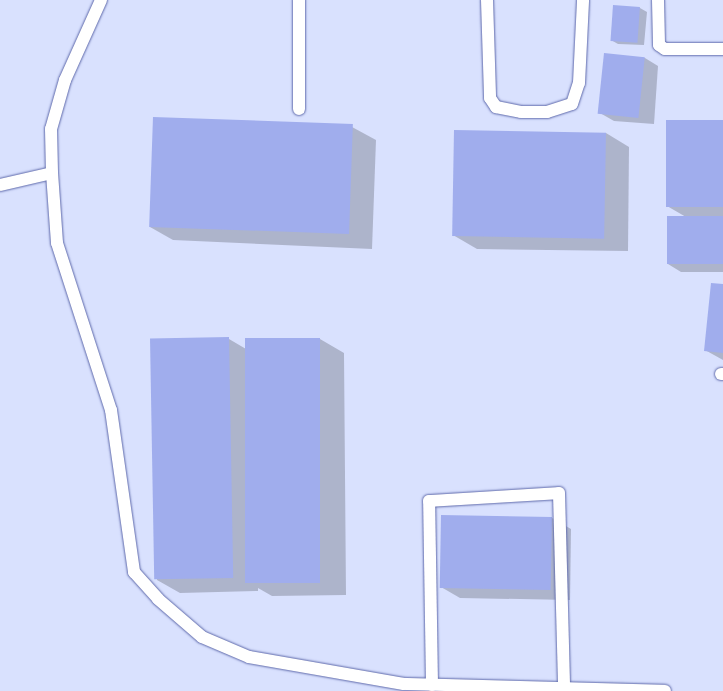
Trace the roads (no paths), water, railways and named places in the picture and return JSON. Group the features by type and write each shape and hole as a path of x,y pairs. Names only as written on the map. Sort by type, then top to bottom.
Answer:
{"lane":[{"path":"101,0 66,80 51,128 52,173 57,243 111,410 134,572 158,599 202,637 249,657 404,684 564,686 665,691"},
{"path":"299,0 299,109"},
{"path":"487,0 490,98 496,106 538,112 572,104 579,83 583,0"},
{"path":"658,0 659,45 665,48 723,49"},
{"path":"0,185 52,173"},
{"path":"432,684 429,501 559,492 564,686"}]}
